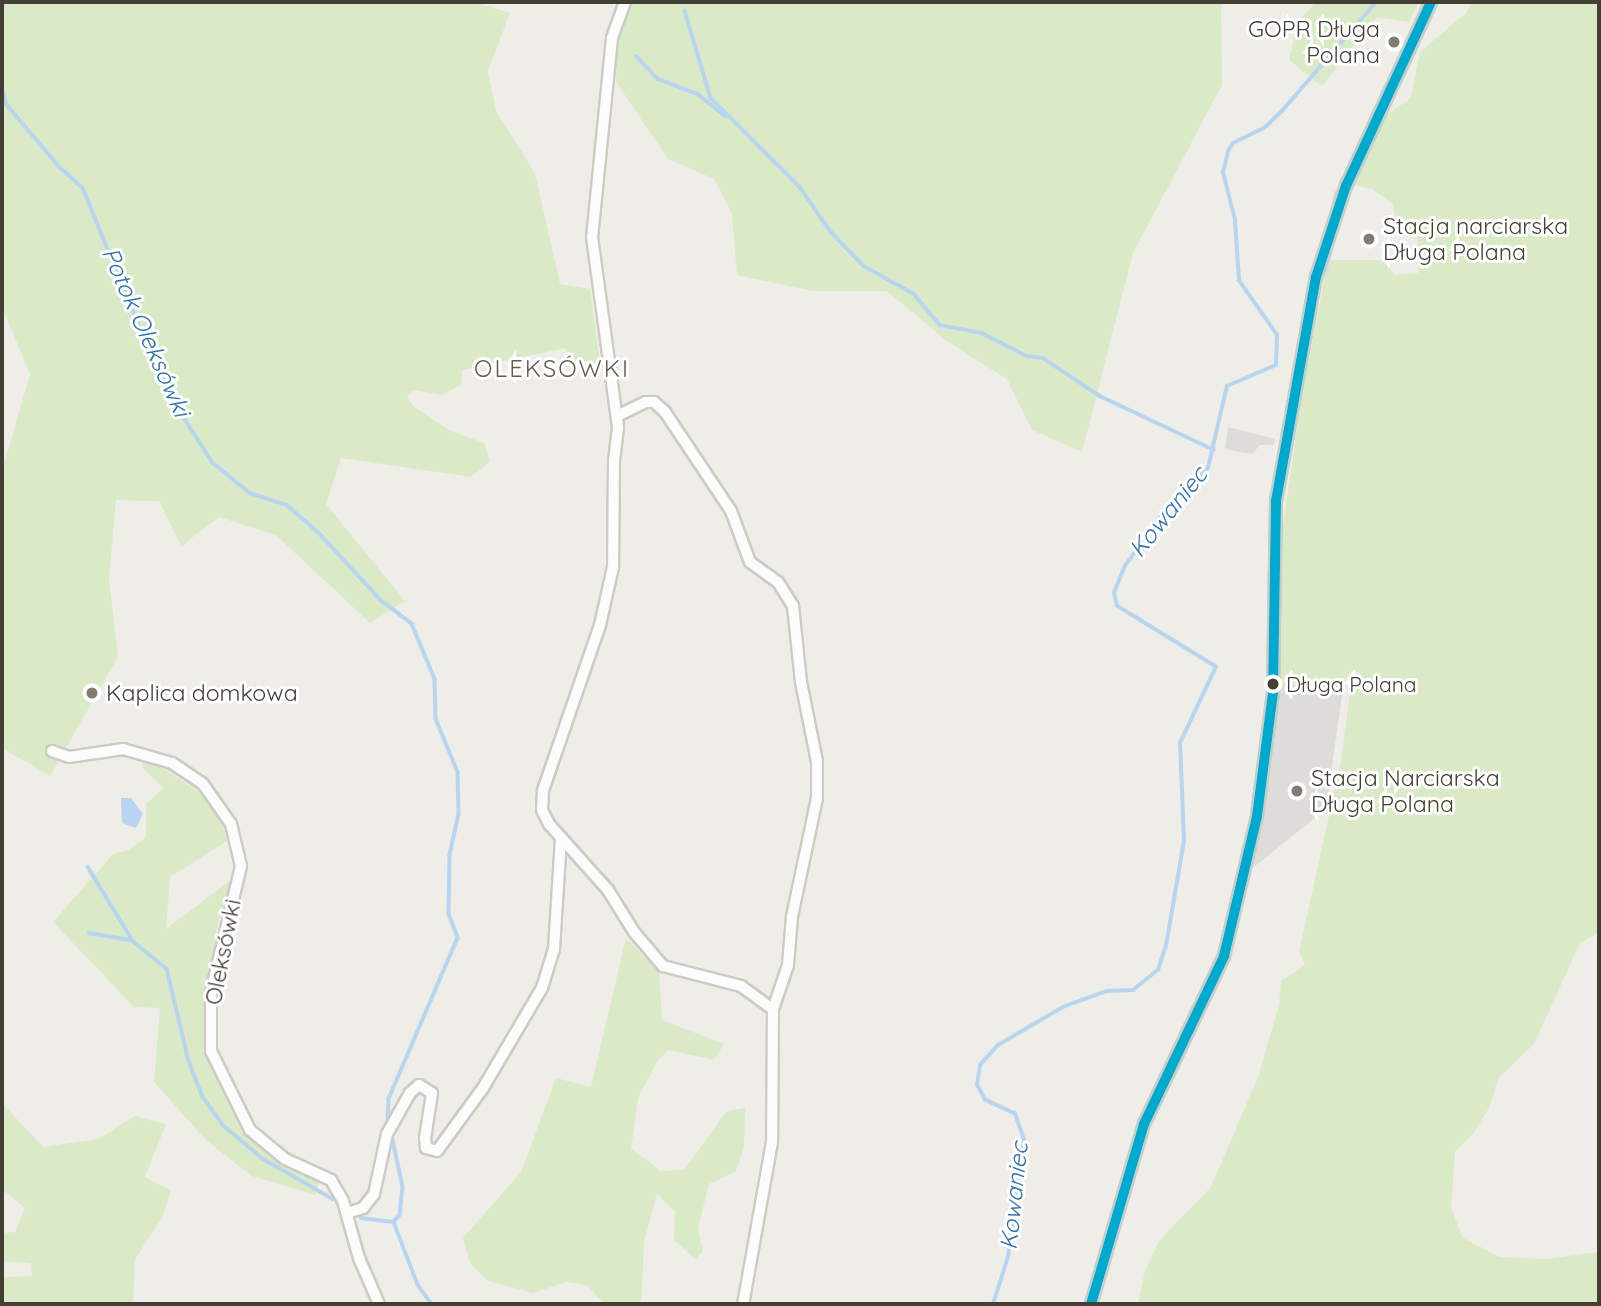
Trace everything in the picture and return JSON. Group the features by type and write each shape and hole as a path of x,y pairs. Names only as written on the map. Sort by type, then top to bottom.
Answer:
{"street":[{"path":"625,2 612,38 592,237 617,416 615,534 608,600 542,792 542,810 561,838 608,890 634,932 663,965 741,986 773,1009"},
{"path":"1091,1304 1144,1124 1224,956 1257,816 1273,692 1276,501 1316,277 1346,186 1432,2"},
{"path":"617,416 646,402 654,402 665,412 731,510 750,562 778,582 793,606 801,682 817,761 817,798 792,917 788,965 773,1009 772,1142 743,1304"},
{"name":"Oleksówki","path":"52,751 69,757 145,752 172,762 203,784 231,824 241,866 211,992 211,1051 250,1130 285,1159 331,1180 347,1213 359,1258 379,1304"},
{"path":"347,1213 363,1208 374,1194 389,1129 410,1093 419,1085 427,1087 432,1101 426,1149 437,1151 483,1088 542,988 554,949 561,838"}],"green space":[{"path":"2,2 475,2 510,13 488,71 496,111 535,173 560,284 590,289 601,370 582,369 565,348 462,370 461,385 442,395 414,390 407,397 414,407 449,430 484,443 490,462 471,477 341,458 326,504 405,601 370,623 276,535 219,517 181,546 159,501 116,500 109,579 118,657 50,776 2,748 2,472 30,374 2,307"},
{"path":"634,2 1221,2 1222,85 1133,253 1082,452 1032,430 1007,379 948,342 887,291 813,291 737,275 732,214 714,179 668,159 616,82 617,40"},
{"path":"1316,2 1419,2 1409,22 1377,17 1322,86 1289,60 1298,21"},
{"path":"1472,2 1599,2 1599,933 1580,943 1534,1044 1499,1077 1489,1108 1473,1134 1455,1152 1451,1208 1463,1238 1500,1257 1545,1259 1599,1252 1599,1304 1138,1304 1145,1271 1159,1241 1211,1187 1258,1077 1279,1005 1281,981 1305,965 1299,952 1341,761 1353,670 1344,681 1275,688 1281,542 1300,404 1328,260 1384,260 1394,275 1418,273 1417,237 1397,236 1393,204 1372,189 1353,185 1385,116 1411,98 1420,52 1466,13"},
{"path":"143,756 197,790 220,819 227,841 170,877 166,929 231,880 216,932 204,1029 233,1113 319,1178 316,1195 252,1176 206,1140 154,1082 160,1008 134,1007 53,922 113,854 129,850 146,837 146,804 164,788 142,767"},
{"path":"626,938 659,972 662,1020 724,1044 714,1060 669,1050 658,1060 638,1098 631,1149 661,1171 684,1170 727,1111 745,1108 744,1146 736,1171 709,1184 698,1228 703,1252 695,1259 674,1240 675,1211 657,1194 644,1242 641,1304 604,1304 587,1285 566,1282 533,1293 488,1281 470,1263 463,1238 521,1172 556,1078 591,1087"},
{"path":"2,1103 43,1147 98,1139 135,1116 166,1124 145,1177 171,1191 162,1218 135,1259 133,1304 2,1304 2,1277 32,1276 31,1263 2,1261 2,1233 15,1232 25,1208 2,1189"}],"shaded area":[{"path":"1334,191 1344,193 1327,277 1318,275"},
{"path":"1228,427 1275,439 1274,445 1260,445 1252,454 1225,449"},
{"name":"Stacja Narciarska Długa Polana","path":"1344,681 1326,809 1249,871 1268,773 1275,688"}],"water":[{"path":"121,798 131,798 143,814 136,828 122,823"}],"waterway":[{"name":"Potok Oleksówki","path":"2,9 3,2"},
{"name":"Kowaniec","path":"993,1304 1008,1257 1024,1140 1015,1114 985,1100 977,1085 980,1065 998,1045 1063,1007 1107,991 1133,990 1158,970 1166,946 1184,841 1180,743 1216,667 1117,606 1114,593 1125,566 1165,510 1208,468 1227,386 1276,365 1277,335 1239,281 1235,220 1223,173 1228,151 1233,143 1264,128 1282,111 1376,2"},
{"path":"685,11 711,98 800,187 831,232 864,266 914,294 940,325 982,333 1027,356 1043,358 1100,396 1214,450"},
{"path":"636,56 658,79 698,94 725,116"},
{"name":"Potok Oleksówki","path":"2,88 7,105 59,166 83,188 149,350 176,405 213,463 250,493 287,505 319,533 382,601 412,624 435,679 436,719 458,772 459,814 450,855 449,914 458,938 389,1099 388,1124"},
{"path":"88,867 133,941 167,969 189,1061 203,1097 223,1125 262,1158 333,1199"},
{"path":"89,933 131,940"},
{"name":"Potok Oleksówki","path":"391,1131 403,1187 400,1215 394,1222 418,1285 432,1304"},
{"path":"361,1218 393,1222"}],"transit line":[{"path":"1091,1304 1144,1124 1224,956 1257,816 1273,692 1276,501 1316,277 1346,186 1431,2"}],"place":[{"name":"GOPR Długa Polana","path":"1394,42"},
{"name":"Stacja narciarska Długa Polana","path":"1369,239"},
{"name":"Długa Polana","path":"1273,684"},
{"name":"Kaplica domkowa","path":"92,693"},
{"name":"Stacja Narciarska Długa Polana","path":"1297,791"}],"district":[{"name":"OLEKSÓWKI","path":"552,369"}]}
